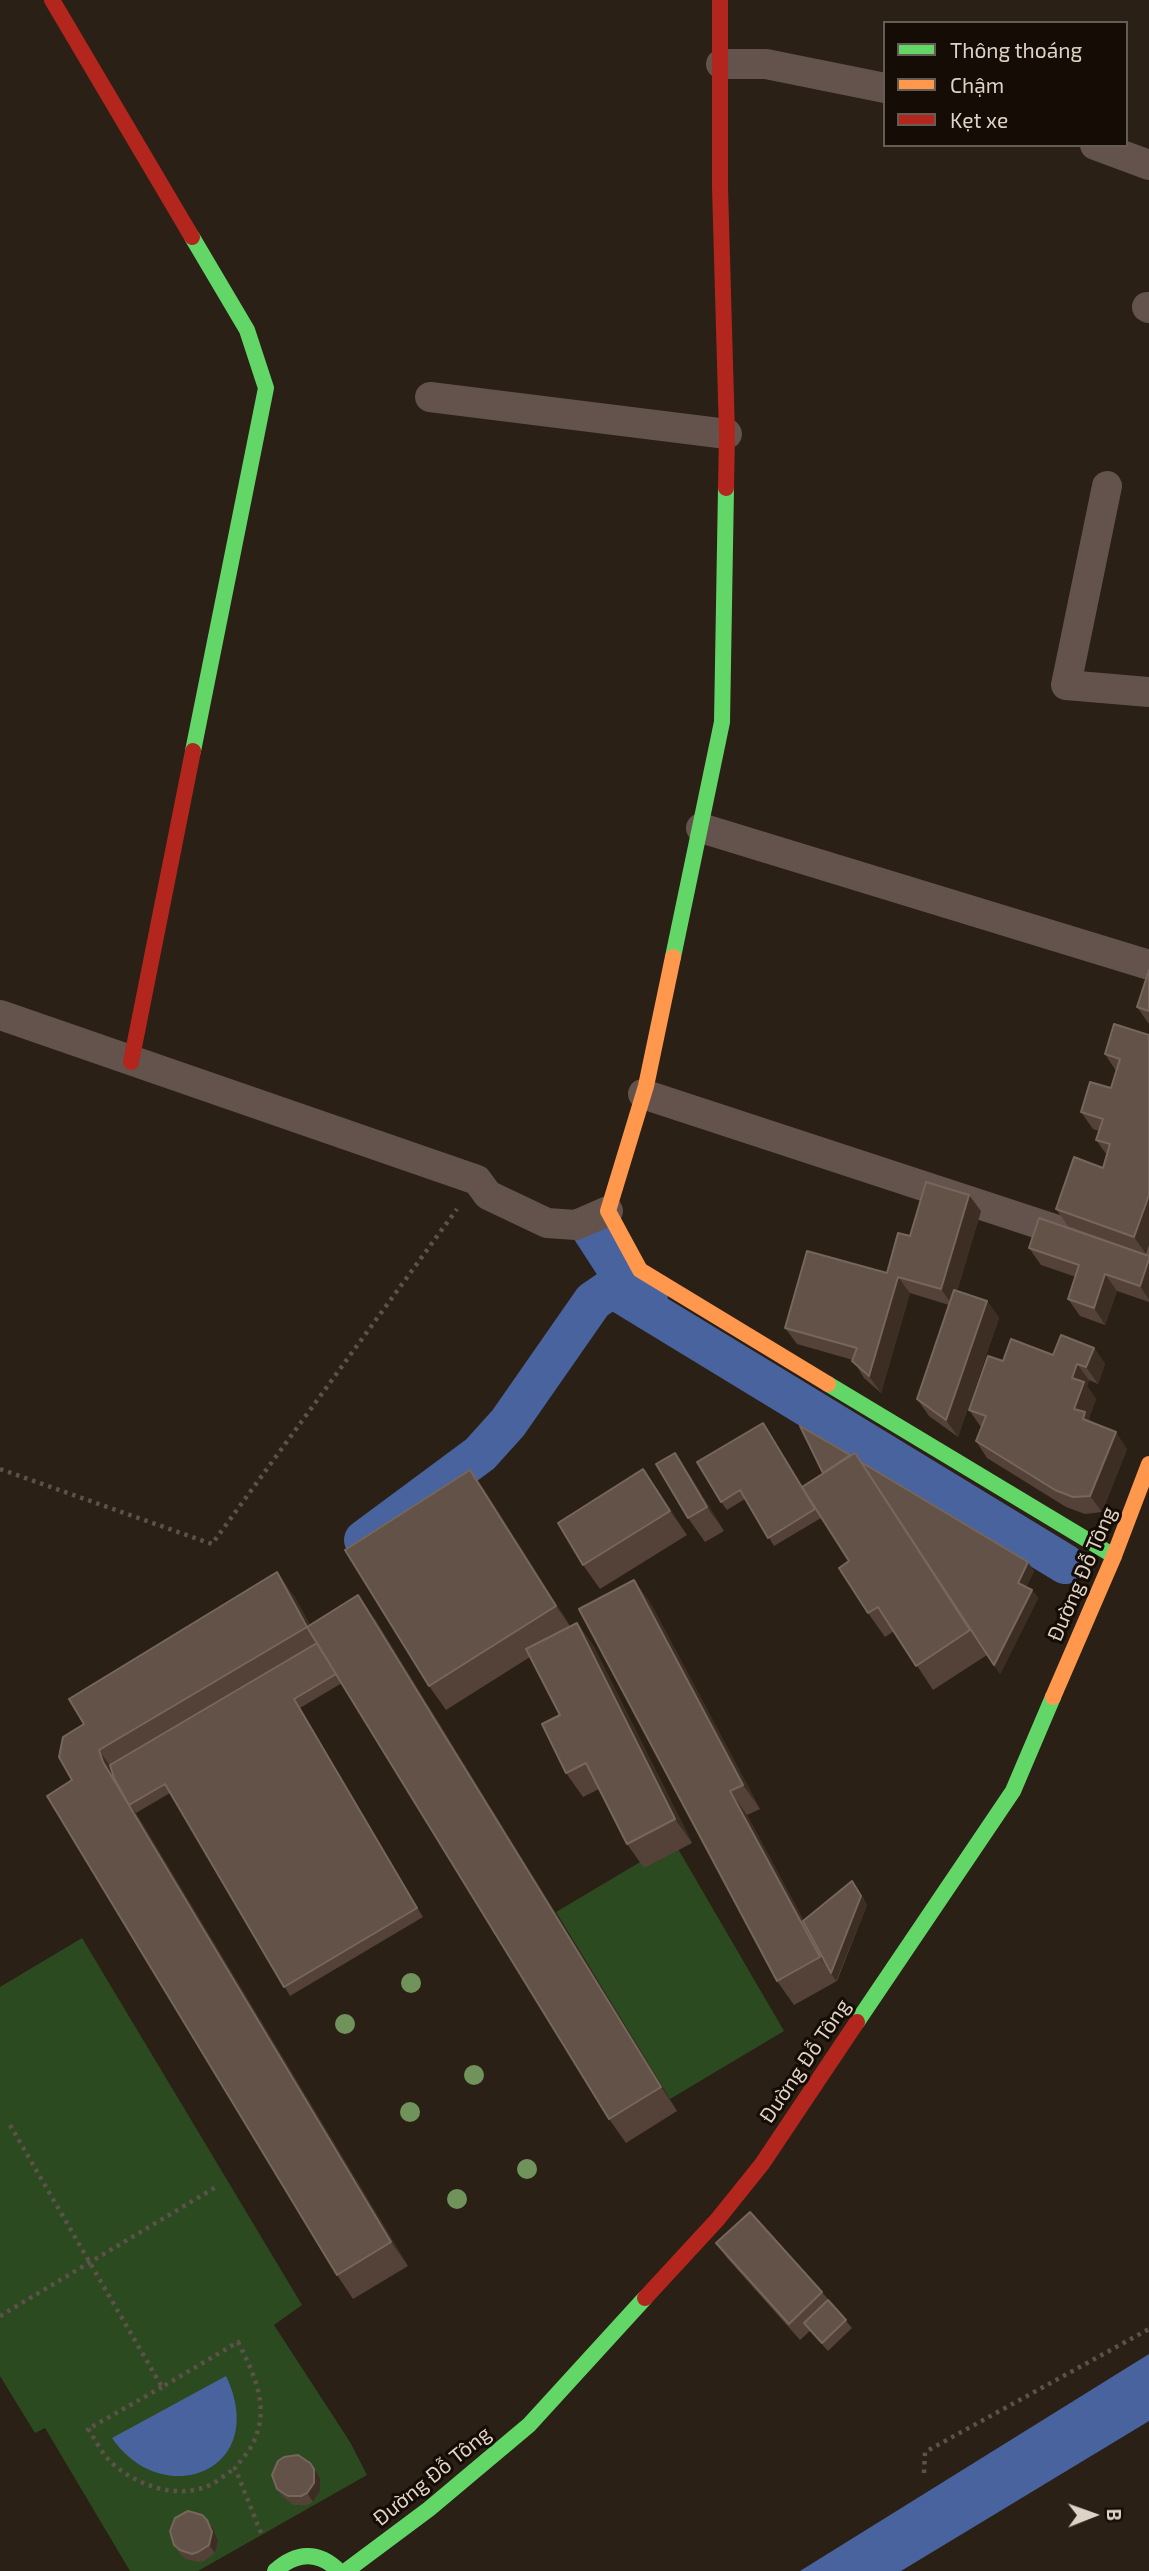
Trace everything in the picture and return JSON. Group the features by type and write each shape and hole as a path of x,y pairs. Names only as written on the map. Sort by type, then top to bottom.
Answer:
{"street":[{"path":"52,0 247,330 266,388 131,1062"},
{"path":"720,0 720,187 727,434 722,722 643,1094 608,1211 640,1270 1114,1556"},
{"path":"721,64 766,64 883,88"},
{"path":"1101,147 1149,164"},
{"path":"430,397 727,434"},
{"path":"1107,486 1066,685 1149,692"},
{"path":"701,828 1149,965"},
{"path":"0,1015 477,1180 488,1195 547,1223 576,1225 608,1211"},
{"path":"643,1094 1149,1260"},
{"name":"Đường Đỗ Tông","path":"346,2571 429,2509 529,2425 717,2220 762,2164 1013,1791 1114,1556 1149,1464"},
{"path":"275,2570 285,2561 310,2554 328,2560 339,2571"}],"path":[{"path":"0,1469 212,1544 477,1180"},
{"path":"10,2124 162,2387"},
{"path":"0,2316 216,2187"},
{"path":"924,2473 925,2452 1149,2329"},
{"path":"238,2342 258,2384 260,2421 254,2443 235,2468 202,2488 185,2491 163,2490 132,2476 109,2460 88,2429 238,2342"},
{"path":"235,2468 275,2570"}],"green space":[{"path":"674,1842 784,2031 670,2099 556,1912"},
{"path":"82,1938 302,2305 274,2325 350,2442 367,2475 198,2571 130,2571 45,2428 35,2433 0,2376 0,1987"}],"water":[{"path":"1149,2354 1149,2421 901,2571 800,2571"},
{"path":"226,2376 236,2409 234,2436 223,2457 205,2470 182,2476 158,2473 133,2460 112,2438"}],"building":[{"path":"1149,970 1149,1011 1137,1007"},
{"path":"1114,1024 1149,1035 1149,1195 1134,1237 1056,1209 1074,1157 1103,1168 1110,1144 1096,1140 1103,1119 1081,1112 1090,1082 1111,1088 1120,1059 1105,1054"},
{"path":"926,1182 969,1195 941,1289 898,1277 869,1376 852,1361 857,1348 785,1328 807,1251 887,1273 898,1233 910,1236"},
{"path":"1039,1218 1149,1256 1140,1286 1105,1274 1094,1308 1068,1299 1079,1265 1029,1248"},
{"path":"954,1290 987,1301 946,1420 917,1399"},
{"path":"1061,1335 1094,1348 1086,1367 1077,1364 1072,1378 1084,1382 1074,1409 1085,1412 1083,1419 1116,1432 1090,1496 1073,1497 1055,1490 976,1441 986,1416 969,1410 988,1356 1003,1361 1011,1339 1053,1355"},
{"path":"763,1423 815,1509 768,1538 740,1490 721,1502 697,1462"},
{"path":"800,1426 850,1455 823,1473"},
{"path":"675,1453 707,1507 688,1518 656,1464"},
{"path":"855,1453 970,1630 916,1666 878,1607 868,1613 839,1568 849,1561 802,1487"},
{"path":"861,1462 1028,1562 1018,1583 1032,1590 994,1665"},
{"path":"643,1469 670,1511 583,1565 558,1523"},
{"path":"470,1470 556,1606 429,1686 345,1550"},
{"path":"277,1572 307,1627 99,1750 103,1762 391,2242 337,2275 47,1796 72,1780 59,1757 63,1737 84,1724 69,1699"},
{"path":"634,1580 743,1785 730,1791 820,1957 777,1981 579,1609"},
{"path":"358,1595 661,2087 609,2119 307,1627"},
{"path":"577,1623 675,1819 627,1844 586,1763 566,1773 542,1724 560,1715 526,1649"},
{"path":"317,1643 336,1674 294,1699 417,1908 284,1987 165,1784 129,1805 110,1765"},
{"path":"852,1881 861,1896 831,1973 803,1921"},
{"path":"750,2212 822,2292 789,2324 716,2243"},
{"path":"828,2300 846,2320 822,2343 804,2323"},
{"path":"298,2455 314,2469 314,2483 307,2493 301,2496 288,2496 277,2489 272,2475 278,2461 284,2457"},
{"path":"188,2511 202,2515 212,2532 209,2545 192,2554 174,2545 170,2531 175,2518"}],"waterway":[{"path":"592,1230 618,1270 648,1300"},
{"path":"364,1540 480,1454 508,1423 593,1301 612,1288 1065,1564"}],"traffic: fast":[{"path":"192,237 247,330 266,388 193,751"},
{"path":"673,957 722,722 726,488"},
{"path":"828,1384 1114,1556"},
{"path":"857,2022 1013,1791 1053,1697"},
{"path":"346,2571 429,2509 529,2425 645,2298"},
{"path":"275,2571 291,2560 307,2556 323,2559 339,2571"}],"traffic: slow":[{"path":"673,957 646,1086 608,1211 640,1270 828,1384"},
{"path":"1053,1697 1114,1556 1149,1464"}],"traffic: jam":[{"path":"52,0 192,237"},
{"path":"720,0 720,187 726,488"},
{"path":"131,1062 193,751"},
{"path":"645,2298 717,2220 762,2164 857,2022"}]}
